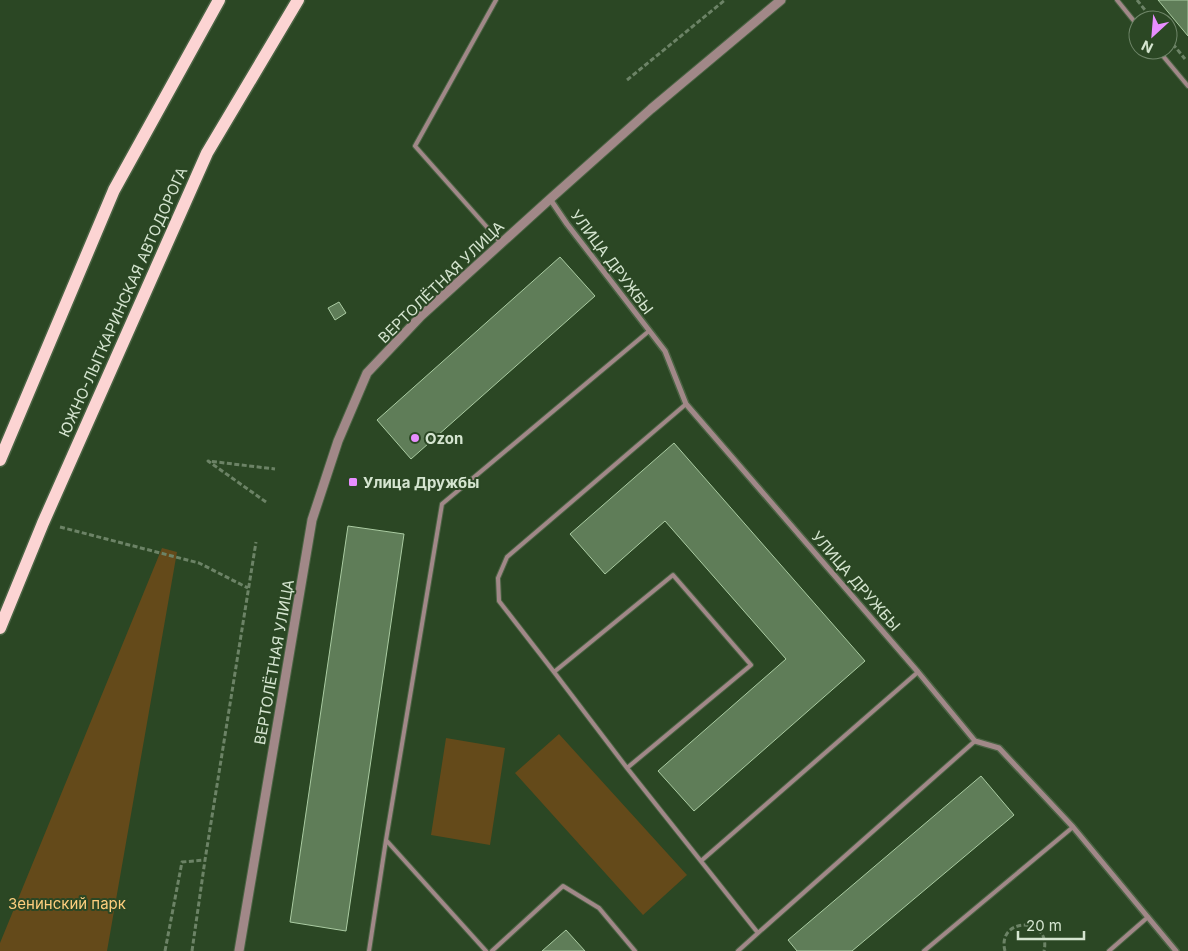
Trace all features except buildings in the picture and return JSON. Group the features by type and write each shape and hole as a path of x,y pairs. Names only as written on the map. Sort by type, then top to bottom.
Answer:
{"main road":[{"path":"0,460 114,190 219,0"},
{"name":"ЮЖНО-ЛЫТКАРИНСКАЯ АВТОДОРОГА","path":"0,628 43,523 207,153 298,0"}],"street":[{"name":"ВЕРТОЛЁТНАЯ УЛИЦА","path":"239,951 312,520 338,441 367,373 421,316 501,243 651,109 781,0"},
{"name":"УЛИЦА ДРУЖБЫ","path":"550,199 567,224 665,351 686,404 918,672 975,741"},
{"path":"975,741 999,748 1073,827 1176,951"}],"lane":[{"path":"496,0 415,146 501,243"},
{"path":"1116,0 1128,14"},
{"path":"1166,60 1188,86"},
{"path":"369,951 442,504 649,331"},
{"path":"686,404 507,557 498,578 499,601 758,934"},
{"path":"554,672 673,576 751,665 627,768"},
{"path":"701,861 918,672"},
{"path":"738,951 975,741"},
{"path":"924,951 1073,827"},
{"path":"386,840 486,951"},
{"path":"492,951 563,886 599,908 635,951"},
{"path":"1109,951 1148,917"}],"path":[{"path":"627,80 725,0"},
{"path":"1137,0 1145,10"},
{"path":"1178,50 1188,62"},
{"path":"266,502 208,461 275,468"},
{"path":"43,523 199,563 249,588"},
{"path":"192,951 256,542"},
{"path":"165,951 182,862 205,860"},
{"path":"1005,951 1004,940 1007,934 1012,929 1025,924 1038,929 1045,941 1044,951"}],"green space":[{"name":"Зенинский парк","path":"162,548 177,552 107,951 0,951 0,943"},
{"path":"559,734 687,875 643,915 515,773"},
{"path":"446,738 505,748 490,845 431,835"}],"place":[{"name":"Ozon","path":"415,438"},
{"name":"Улица Дружбы","path":"353,482"}]}
